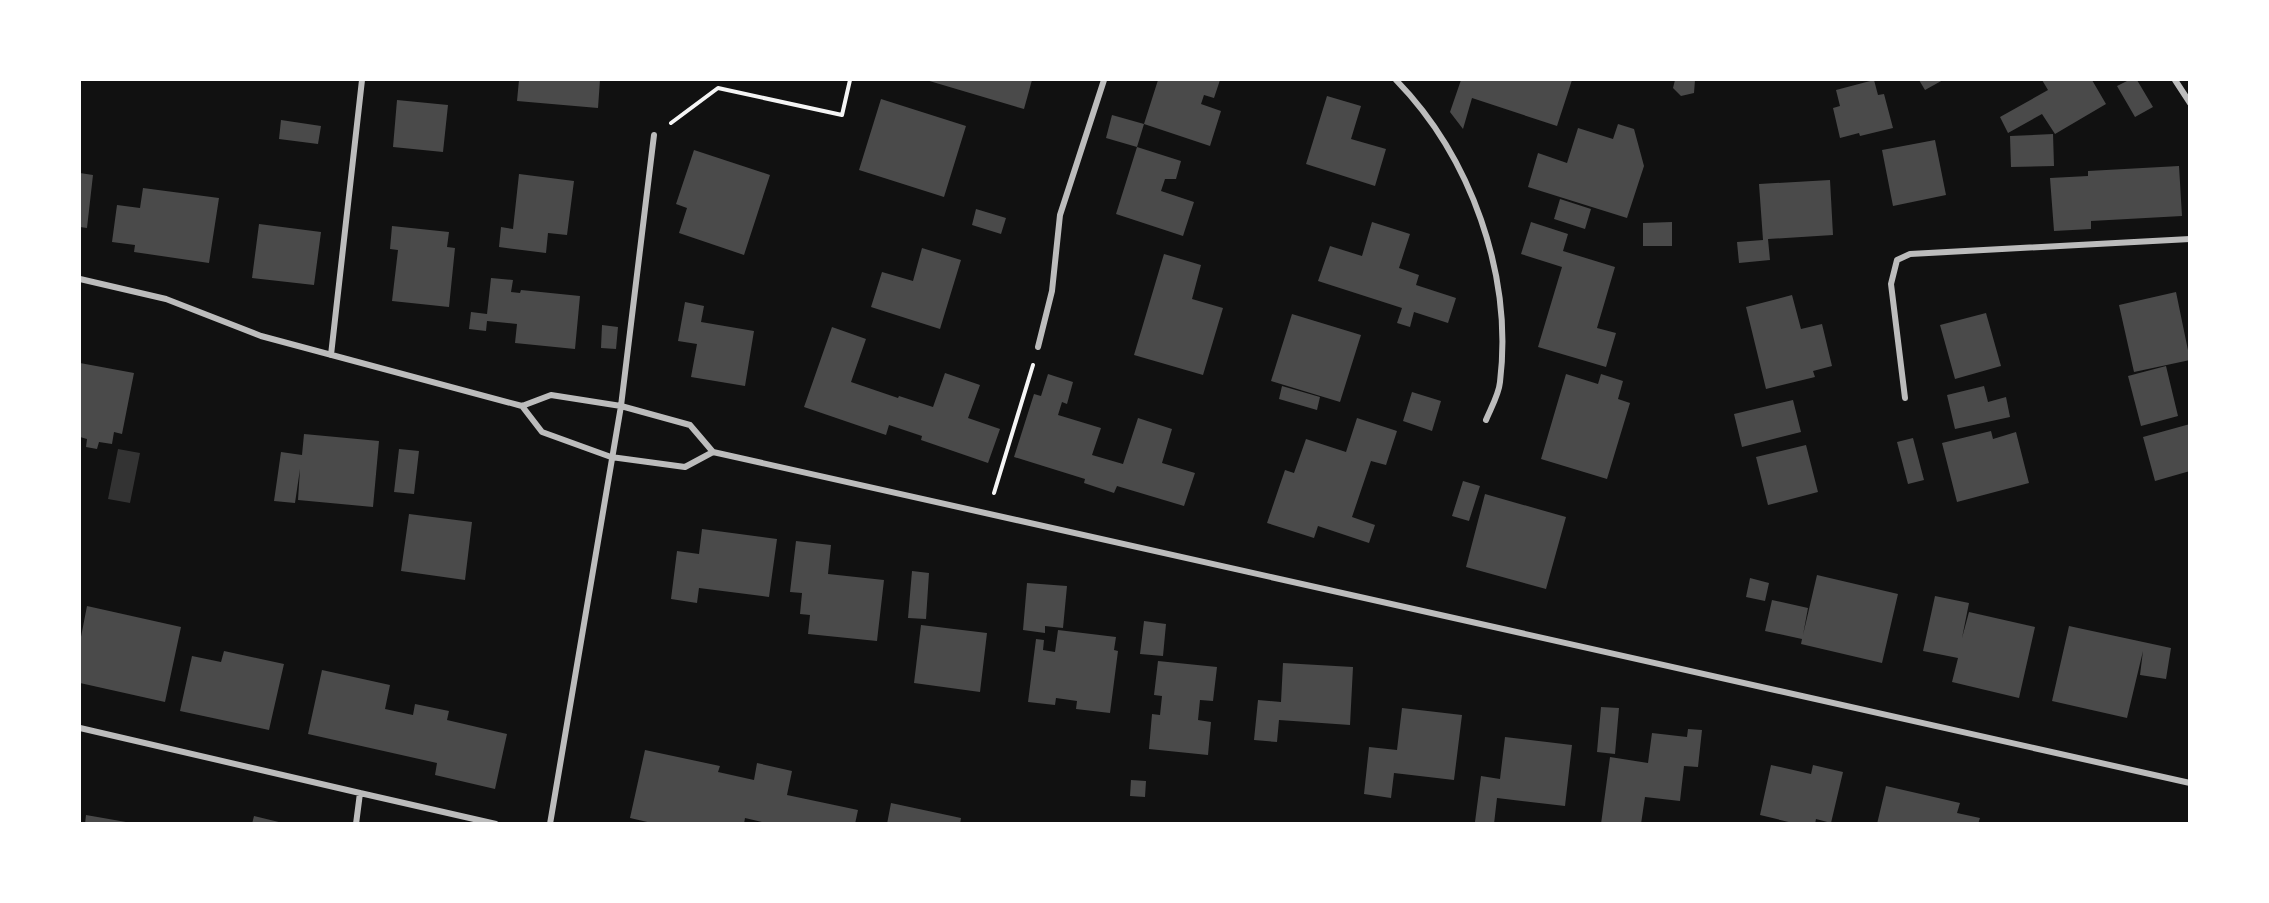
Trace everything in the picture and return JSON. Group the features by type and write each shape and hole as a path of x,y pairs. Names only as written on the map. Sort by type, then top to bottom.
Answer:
{"street":[{"path":"331,355 362,80"},
{"path":"1038,347 1052,291 1060,215 1104,80"},
{"path":"1396,80 1429,121 1457,162 1489,244 1500,308 1501,344 1500,384 1486,420"},
{"path":"2175,80 2190,103"},
{"path":"550,824 621,406 654,135"},
{"path":"1905,398 1891,284 1897,260 1910,254 2190,239"},
{"path":"80,279 165,299 261,336 522,406 551,395 621,406 690,426 713,452 2190,783"},
{"path":"522,406 542,432 611,457 685,467 713,452"},
{"path":"80,728 496,824"},
{"path":"356,824 360,793"}],"path":[{"path":"654,135 718,88 842,115 850,80"},
{"path":"988,512 1038,347"}],"shaded area":[{"path":"118,449 140,453 130,503 108,499"}],"building":[{"path":"519,80 600,80 598,108 517,101"},
{"path":"926,80 1032,80 1024,109"},
{"path":"1158,80 1220,80 1214,98 1204,95 1201,104 1221,111 1210,146 1144,124"},
{"path":"1461,80 1572,80 1557,126 1472,98 1463,129 1450,112"},
{"path":"1675,80 1695,80 1694,93 1681,96 1673,88"},
{"path":"1874,80 1878,95 1884,94 1893,128 1840,138 1833,108 1840,106 1836,90"},
{"path":"1919,80 1943,80 1925,90"},
{"path":"2042,80 2092,80 2106,104 2055,134 2042,114 2008,133 2000,117 2048,90"},
{"path":"2129,80 2137,80 2153,107 2135,117 2117,86"},
{"path":"1327,96 1361,106 1351,139 1386,149 1375,186 1306,164"},
{"path":"881,99 966,126 944,197 859,170"},
{"path":"397,100 448,105 443,152 393,147"},
{"path":"1112,115 1144,124 1137,147 1106,138"},
{"path":"281,120 321,126 318,144 279,139"},
{"path":"1618,124 1634,129 1644,166 1627,218 1528,187 1538,153 1567,163 1578,128 1613,139"},
{"path":"2053,134 2054,166 2011,167 2010,136"},
{"path":"1935,140 1946,195 1893,206 1882,150"},
{"path":"1137,147 1181,161 1176,179 1165,179 1161,191 1194,202 1183,236 1116,214"},
{"path":"694,150 770,175 744,255 679,233 687,208 676,204"},
{"path":"2179,166 2182,216 2091,221 2091,229 2054,231 2050,178 2088,176 2088,171"},
{"path":"80,173 93,175 87,228 80,227"},
{"path":"519,174 574,181 567,235 548,233 546,253 499,247 501,227 513,229"},
{"path":"1830,180 1833,235 1768,239 1770,260 1739,263 1737,242 1763,240 1759,184"},
{"path":"143,188 219,198 209,263 134,252 135,245 112,242 117,205 140,208"},
{"path":"1560,199 1591,209 1585,229 1554,219"},
{"path":"976,209 1006,218 1001,234 972,225"},
{"path":"1372,222 1410,234 1399,268 1419,275 1416,285 1456,298 1448,323 1414,312 1410,327 1397,323 1402,308 1318,281 1330,246 1362,256"},
{"path":"1531,222 1568,234 1563,251 1615,267 1597,328 1616,333 1606,367 1538,347 1562,267 1521,254"},
{"path":"1672,222 1672,246 1643,246 1643,223"},
{"path":"259,224 321,232 314,285 252,278"},
{"path":"392,226 449,232 447,247 455,248 449,307 392,301 398,250 390,249"},
{"path":"922,248 961,260 940,329 871,307 882,272 913,281"},
{"path":"1164,254 1201,265 1192,299 1223,308 1203,375 1134,355"},
{"path":"491,278 513,280 511,292 520,293 521,290 580,296 575,349 515,343 517,324 487,321 486,331 469,329 471,312 487,314"},
{"path":"2176,292 2190,360 2134,372 2119,305"},
{"path":"1792,295 1801,329 1822,324 1832,366 1813,371 1815,377 1766,389 1746,307"},
{"path":"685,302 704,306 701,322 754,331 745,386 691,377 697,344 678,341"},
{"path":"1986,313 2001,366 1955,379 1940,325"},
{"path":"1292,314 1361,335 1340,402 1271,381"},
{"path":"602,325 618,327 616,349 601,348"},
{"path":"832,327 866,339 851,382 933,407 945,373 980,385 968,418 1000,429 988,463 921,440 922,436 889,425 886,435 804,407"},
{"path":"80,363 134,373 122,434 114,432 112,444 99,442 97,449 86,447 87,439 80,437"},
{"path":"2166,366 2178,416 2141,426 2128,376"},
{"path":"1048,374 1073,382 1067,404 1062,402 1058,415 1101,428 1092,455 1123,464 1138,418 1172,429 1162,463 1195,473 1184,506 1117,486 1114,493 1084,483 1085,479 1014,457 1034,394 1041,396"},
{"path":"1566,374 1598,384 1601,374 1623,381 1618,399 1630,403 1607,479 1541,459"},
{"path":"1282,386 1320,397 1317,410 1279,399"},
{"path":"1984,386 1988,402 2006,397 2010,417 1955,429 1947,395"},
{"path":"1412,392 1441,401 1432,431 1403,421"},
{"path":"1793,400 1801,432 1742,447 1734,414"},
{"path":"1357,418 1397,431 1386,465 1371,461 1352,517 1375,525 1369,543 1318,526 1314,538 1267,523 1285,470 1294,473 1306,439 1346,452"},
{"path":"2190,424 2190,471 2155,481 2143,437"},
{"path":"1991,431 1993,439 2016,432 2029,483 1957,502 1942,443"},
{"path":"304,434 379,441 373,507 298,500 300,469 295,503 274,501 281,452 302,455"},
{"path":"1913,438 1924,480 1908,484 1897,442"},
{"path":"1806,445 1818,492 1768,505 1756,457"},
{"path":"399,449 419,451 414,494 394,492"},
{"path":"1463,481 1480,486 1469,521 1452,516"},
{"path":"1485,494 1566,517 1546,589 1466,567"},
{"path":"409,514 472,522 465,580 401,571"},
{"path":"702,529 777,539 769,597 699,588 697,603 671,599 677,551 699,554"},
{"path":"796,541 831,545 828,574 884,580 877,641 808,634 810,615 800,614 802,593 790,592"},
{"path":"912,571 929,573 926,619 908,618"},
{"path":"1817,575 1898,594 1882,663 1801,644 1802,639 1765,631 1772,600 1808,608 1803,635"},
{"path":"1750,578 1769,583 1765,601 1746,597"},
{"path":"1027,583 1067,586 1063,628 1045,626 1045,633 1023,630"},
{"path":"1935,596 1969,603 1962,638 1969,612 2035,627 2019,698 1952,682 1958,658 1923,651"},
{"path":"87,606 181,627 165,702 80,683 80,642"},
{"path":"1144,621 1166,624 1163,656 1140,654"},
{"path":"921,625 987,633 980,692 914,683"},
{"path":"2069,626 2171,648 2166,679 2140,675 2143,651 2127,718 2052,701"},
{"path":"1058,630 1116,637 1114,650 1118,651 1110,713 1076,709 1077,701 1056,698 1055,705 1028,702 1036,639 1044,640 1043,650 1055,652"},
{"path":"224,651 284,664 269,730 180,711 192,656 221,662"},
{"path":"1158,661 1217,667 1213,701 1200,700 1198,720 1211,722 1208,755 1149,749 1152,714 1160,715 1162,696 1154,695"},
{"path":"1283,663 1353,667 1350,725 1279,720 1277,742 1254,740 1258,700 1281,702"},
{"path":"322,670 390,685 385,709 413,715 415,704 449,711 447,720 507,734 495,789 435,775 437,763 308,734"},
{"path":"1601,707 1619,708 1615,754 1597,752"},
{"path":"1402,708 1462,715 1454,780 1394,773 1391,798 1364,794 1369,747 1397,750"},
{"path":"1688,729 1702,730 1698,767 1684,766 1680,801 1645,797 1641,824 1601,824 1610,757 1648,763 1652,733 1687,737"},
{"path":"1505,737 1572,745 1565,806 1497,798 1494,824 1475,822 1481,776 1500,779"},
{"path":"645,750 720,766 718,772 754,780 757,763 792,771 787,795 858,810 855,824 771,824 745,818 744,824 656,824 630,818"},
{"path":"1771,765 1811,774 1813,765 1843,772 1831,823 1816,819 1815,824 1797,824 1760,815"},
{"path":"1131,780 1146,781 1145,797 1130,796"},
{"path":"1886,786 1960,803 1957,813 1980,818 1978,824 1877,824"},
{"path":"891,803 961,818 960,824 887,824"},
{"path":"86,815 126,822 126,824 85,824"},
{"path":"254,816 283,823 283,824 252,824"}]}
